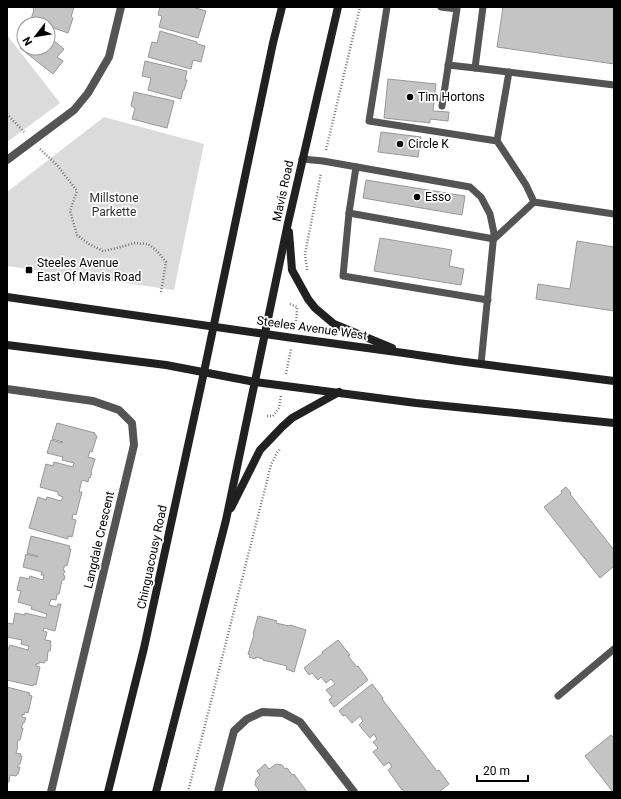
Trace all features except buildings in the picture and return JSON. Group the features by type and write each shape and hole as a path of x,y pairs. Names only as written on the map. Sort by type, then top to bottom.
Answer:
{"main road":[{"path":"214,327 271,51 282,7"},
{"name":"Mavis Road","path":"255,382 302,159 338,7"},
{"path":"288,223 292,270 308,299 315,308 334,324 404,353"},
{"name":"Steeles Avenue West","path":"7,297 293,338 614,381"},
{"name":"Chinguacousy Road","path":"108,792 144,648 214,327"},
{"path":"7,346 166,365 255,382 416,403 614,423"},
{"path":"156,792 226,520 255,382"},
{"path":"226,520 260,450 292,418 339,392"}],"street":[{"path":"7,160 74,110 88,93 108,57 121,7"},
{"name":"Langdale Crescent","path":"7,389 94,401 119,410 132,423 134,445 51,792"},
{"path":"218,792 234,731 247,719 262,712 283,713 300,722 354,792"}],"lane":[{"path":"386,7 369,121 497,141"},
{"path":"441,7 457,10 442,106"},
{"path":"475,68 483,7"},
{"path":"448,65 614,85"},
{"path":"509,72 497,141 526,185 534,202"},
{"path":"302,159 323,161 470,187 481,197 490,214 494,233 481,364"},
{"path":"356,167 349,213 343,276 488,300"},
{"path":"534,202 614,214"},
{"path":"494,239 534,202"},
{"path":"349,213 494,239"},
{"path":"558,696 614,649"}],"path":[{"path":"7,114 57,165 77,191 70,211 78,235 89,244 103,251 135,243 148,244 157,251 166,262 161,292"},
{"path":"267,416 273,416 279,408 284,386 298,314 298,307 290,304"},
{"path":"188,792 271,465 282,447"}],"green space":[{"path":"7,35 16,47 16,56 23,56 60,103 7,142"},
{"name":"Millstone Parkette","path":"104,117 204,144 174,290 7,266 7,192"}],"place":[{"name":"Tim Hortons","path":"410,97"},
{"name":"Circle K","path":"400,144"},
{"name":"Esso","path":"417,197"},
{"name":"Steeles Avenue East Of Mavis Road","path":"29,270"}]}
